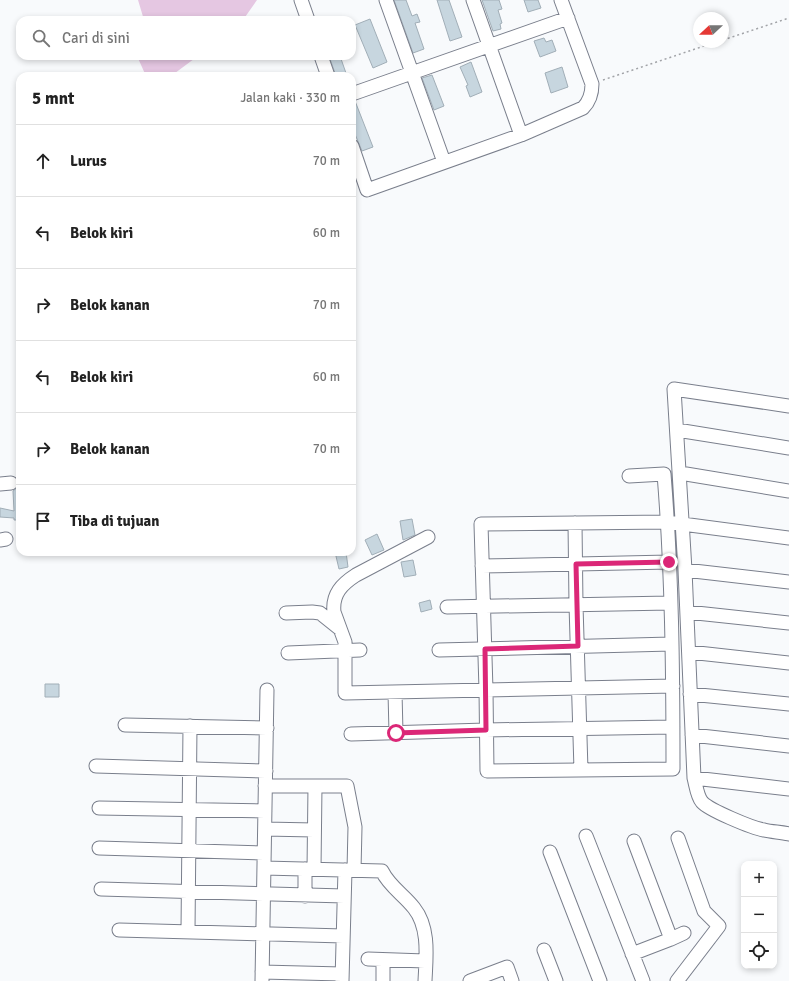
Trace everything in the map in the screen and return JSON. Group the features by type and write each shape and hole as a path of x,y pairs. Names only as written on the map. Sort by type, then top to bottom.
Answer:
{"street":[{"path":"301,0 307,16"},
{"path":"386,0 444,162"},
{"path":"473,0 521,135"},
{"path":"356,158 367,190 521,135 583,108 589,100 592,84 561,0"},
{"path":"356,93 489,44 568,18"},
{"path":"322,60 327,72"},
{"path":"789,406 674,389 683,525 694,778 700,800 710,808 762,830 789,834"},
{"path":"677,430 789,448"},
{"path":"680,473 789,491"},
{"path":"629,476 664,474 668,522 673,686 673,769 487,771 481,524 668,522 789,538"},
{"path":"575,523 581,770"},
{"path":"428,537 395,553 345,582 338,592 334,600 334,612 345,642 345,693 673,686"},
{"path":"482,566 669,562"},
{"path":"685,570 789,582"},
{"path":"446,608 670,602"},
{"path":"687,612 789,623"},
{"path":"286,613 320,613 341,630"},
{"path":"439,650 671,644"},
{"path":"288,653 360,650"},
{"path":"689,652 789,663"},
{"path":"265,786 347,786 355,827 344,896 342,978 262,976 264,895 264,852 265,829 265,786 267,690"},
{"path":"395,692 396,733"},
{"path":"690,694 789,704"},
{"path":"125,725 266,728"},
{"path":"188,931 190,726"},
{"path":"351,734 673,727"},
{"path":"692,735 789,746"},
{"path":"96,766 266,771"},
{"path":"694,778 789,789"},
{"path":"305,896 314,830 315,786"},
{"path":"98,808 265,811"},
{"path":"265,829 314,830"},
{"path":"586,836 643,981"},
{"path":"677,981 719,926 704,911 678,838"},
{"path":"634,841 671,939"},
{"path":"99,848 264,852"},
{"path":"550,852 600,981"},
{"path":"264,868 382,871 391,885 414,907 421,919 426,942 425,981"},
{"path":"101,889 264,895 344,896"},
{"path":"119,930 343,936"},
{"path":"632,954 684,933"},
{"path":"544,950 556,981"},
{"path":"368,959 425,961"},
{"path":"383,981 384,960"},
{"path":"470,981 507,967 512,981"}],"path":[{"path":"729,38 789,18"},
{"path":"592,84 698,48"}],"shaded area":[{"path":"138,0 257,0 246,16 143,16"},
{"path":"139,60 193,60 176,72 144,72"}],"building":[{"path":"394,0 406,0 412,16 417,14 420,22 415,23 424,49 413,53"},
{"path":"437,0 449,0 462,37 450,41"},
{"path":"482,0 499,0 502,9 498,10 502,23 500,24 501,29 493,31"},
{"path":"524,0 538,0 541,8 528,12"},
{"path":"370,19 387,62 373,68 356,25"},
{"path":"544,38 546,42 552,40 556,51 540,57 534,41"},
{"path":"330,60 341,60 346,72 335,72"},
{"path":"471,62 482,92 470,97 466,86 468,85 460,67"},
{"path":"562,67 568,87 551,93 545,73"},
{"path":"432,75 444,106 434,110 422,78"},
{"path":"356,104 373,147 362,151 356,137"},
{"path":"16,489 16,520 14,520 14,518 0,517 0,508 14,511 13,491"},
{"path":"412,519 415,535 403,540 400,521"},
{"path":"377,534 384,550 372,555 365,540"},
{"path":"336,556 347,556 348,567 339,569"},
{"path":"413,560 416,575 404,577 401,562"},
{"path":"430,600 432,609 421,612 419,603"},
{"path":"45,684 59,684 59,697 45,697"}],"route":[{"path":"396,733 486,730 485,649 578,646 576,564 669,562"}]}
